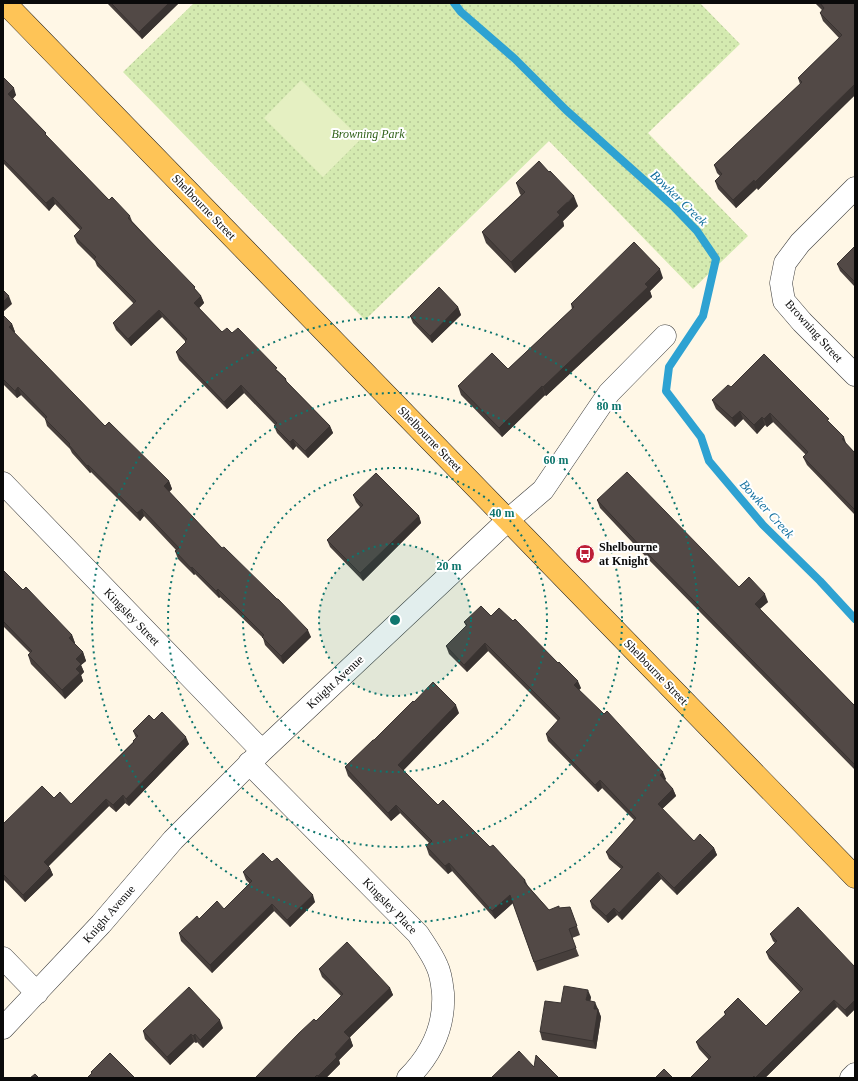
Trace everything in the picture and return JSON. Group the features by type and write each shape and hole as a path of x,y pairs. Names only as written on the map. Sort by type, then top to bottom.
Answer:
{"main road":[{"name":"Shelbourne Street","path":"5,3 855,877"}],"street":[{"name":"Browning Street","path":"855,188 800,242 785,263 781,283 784,301 802,322 855,376"},
{"name":"Knight Avenue","path":"3,1028 101,924 173,840 256,757 508,520 543,490 609,393 664,336"},
{"name":"Kingsley Street","path":"3,483 256,757"},
{"name":"Kingsley Place","path":"256,757 418,934 438,967 444,1005 441,1023 436,1040 427,1056 408,1078"},
{"path":"3,958 37,993"},
{"path":"851,1078 855,1074"}],"green space":[{"name":"Browning Park","path":"194,3 700,3 740,44 648,133 748,236 693,289 549,141 365,320 123,72"},
{"path":"301,80 361,139 323,177 264,118"}],"building":[{"path":"111,3 169,3 139,32"},
{"path":"820,3 855,3 855,84 755,182 754,180 733,200 715,181 722,174 714,165 802,82 798,78 842,35 820,13 824,8"},
{"path":"3,77 14,88 8,94 109,200 112,197 130,216 128,218 195,287 194,288 201,296 194,303 222,332 227,328 232,333 238,328 277,368 275,369 286,379 285,380 330,426 305,451 293,439 290,442 274,426 277,423 241,385 224,402 176,352 187,339 159,310 128,339 113,323 136,301 94,259 96,257 74,236 82,228 53,197 46,203 3,159"},
{"path":"539,161 574,196 557,212 560,215 511,262 482,232 525,192 516,183"},
{"path":"634,242 660,269 645,284 648,287 499,428 458,386 492,353 508,369 574,307 571,304"},
{"path":"855,246 855,282 837,264"},
{"path":"439,287 458,307 430,336 410,316"},
{"path":"3,290 9,296 3,302"},
{"path":"3,315 12,324 9,327 105,426 109,422 169,481 164,486 222,548 224,547 308,630 281,656 262,637 264,635 218,589 216,591 192,567 191,568 175,551 179,548 142,509 137,513 88,465 87,466 69,445 70,444 45,419 47,417 18,387 15,391 3,379"},
{"path":"764,354 829,419 827,420 844,437 842,439 855,453 855,510 803,457 808,452 770,413 764,419 762,417 754,425 740,411 732,418 712,400 728,385 731,387"},
{"path":"627,472 739,587 749,577 765,594 755,604 855,706 855,765 644,550 597,500"},
{"path":"376,473 419,516 360,573 327,540 363,505 353,495"},
{"path":"3,570 23,590 26,587 72,635 69,638 83,652 76,659 81,664 76,669 80,673 62,690 28,655 32,651 3,621"},
{"path":"481,606 491,616 499,608 513,621 515,619 578,681 574,685 604,714 607,711 663,772 660,775 673,789 658,804 694,841 700,834 714,848 674,888 658,872 619,913 614,908 606,916 590,901 623,867 606,852 636,818 600,780 595,785 546,734 560,718 485,643 464,665 446,646 467,625 464,622"},
{"path":"433,682 456,705 398,765 438,805 443,800 490,847 493,845 525,880 524,882 549,910 559,906 559,908 570,907 577,926 569,929 576,948 534,962 510,895 492,911 449,863 445,866 426,846 432,841 396,805 388,813 345,767"},
{"path":"162,712 186,737 126,799 123,795 113,805 106,799 44,862 50,868 23,895 3,874 3,824 42,786 54,798 60,792 71,804 134,742 133,741 138,736 133,731 149,715 154,720"},
{"path":"263,853 272,862 277,858 313,895 287,920 272,904 210,965 179,933 197,916 199,919 217,901 224,909 252,881 243,872"},
{"path":"798,907 855,967 855,1000 845,1010 834,1000 755,1078 754,1076 752,1078 690,1078 711,1057 696,1042 726,1014 724,1012 738,998 766,1026 803,989 766,952 777,941 770,934"},
{"path":"347,942 390,988 344,1032 350,1038 335,1054 337,1057 318,1076 317,1075 314,1078 255,1078 299,1033 314,1019 316,1021 343,994 319,969"},
{"path":"564,986 588,990 586,1000 595,1002 594,1009 598,1009 593,1041 540,1032 545,1001 561,1003"},
{"path":"189,987 220,1020 200,1040 195,1034 193,1036 191,1034 167,1057 143,1031"},
{"path":"519,1051 534,1067 536,1055 559,1078 491,1078"},
{"path":"110,1053 135,1078 87,1078"},
{"path":"664,1069 673,1078 655,1078"},
{"path":"35,1074 39,1078 30,1078"}],"waterway":[{"name":"Bowker Creek","path":"454,3 461,12 515,59 566,110 673,206 697,231 716,259 703,316 669,367 666,391 701,437 709,461 763,525 820,581 855,619"}],"place":[{"name":"Shelbourne at Knight","path":"585,554"}]}
